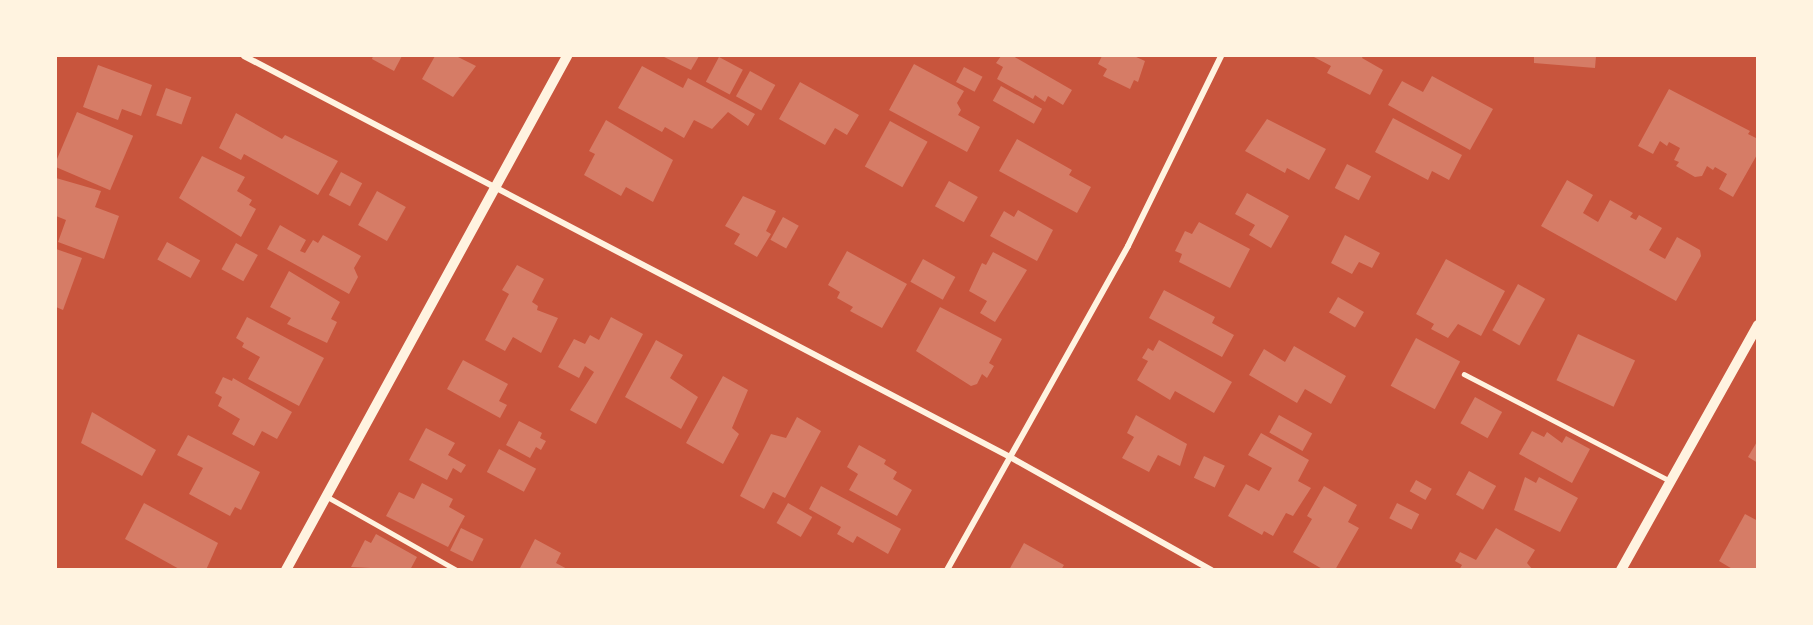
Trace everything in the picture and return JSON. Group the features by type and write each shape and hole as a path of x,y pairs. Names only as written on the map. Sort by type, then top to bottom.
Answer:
{"street":[{"path":"244,56 1010,457 1211,570"},
{"path":"286,570 567,56"},
{"path":"947,570 1128,246 1221,56"},
{"path":"1621,570 1758,325"}],"lane":[{"path":"1464,374 1670,481"},
{"path":"326,496 457,570"}],"building":[{"path":"373,56 402,56 394,71 372,59"},
{"path":"435,56 456,56 476,66 453,97 422,79"},
{"path":"662,56 699,56 691,70"},
{"path":"1001,56 1013,56 1072,90 1063,105 1048,96 1045,102 1035,95 1033,99 997,79 1003,67 996,63"},
{"path":"1102,56 1134,56 1145,61 1138,82 1134,80 1130,89 1103,76 1107,69 1098,64"},
{"path":"1312,56 1363,56 1362,58 1383,70 1370,95 1327,73 1331,66"},
{"path":"1534,56 1596,56 1595,68 1534,63"},
{"path":"719,57 743,70 730,94 706,82"},
{"path":"914,64 964,91 957,103 961,110 958,115 980,127 967,152 889,110"},
{"path":"98,65 152,85 141,116 122,109 118,120 83,107"},
{"path":"642,66 683,88 688,78 755,114 748,126 728,112 712,129 694,120 684,138 665,127 662,132 618,108"},
{"path":"964,67 983,77 975,92 956,82"},
{"path":"750,71 775,85 761,110 736,96"},
{"path":"1432,76 1493,109 1470,150 1388,105 1402,81 1423,92"},
{"path":"800,82 859,115 847,135 835,128 825,145 779,119"},
{"path":"1001,86 1042,109 1034,124 993,101"},
{"path":"166,88 191,97 181,124 156,115"},
{"path":"1669,89 1750,131 1748,134 1758,139 1758,153 1733,197 1719,189 1727,174 1715,167 1713,170 1707,166 1702,176 1695,177 1676,166 1679,162 1674,160 1680,148 1669,142 1667,146 1660,141 1653,154 1638,146"},
{"path":"77,112 133,136 110,190 56,167 56,161"},
{"path":"236,113 282,139 285,135 338,161 318,195 244,154 241,160 219,148"},
{"path":"1393,118 1462,155 1449,180 1432,171 1428,180 1375,152"},
{"path":"1267,119 1326,149 1309,180 1287,168 1285,173 1245,151"},
{"path":"606,120 673,160 653,202 626,187 621,196 584,175 595,154 589,151"},
{"path":"890,121 928,142 902,187 865,166"},
{"path":"1017,139 1072,170 1069,175 1091,187 1077,213 999,171"},
{"path":"202,156 245,177 237,191 252,200 249,205 256,209 241,237 179,198"},
{"path":"1347,164 1371,176 1359,200 1335,188"},
{"path":"341,172 362,183 350,206 329,195"},
{"path":"56,178 101,191 95,207 119,216 104,259 58,242 66,220 56,216"},
{"path":"1567,180 1593,195 1583,213 1598,222 1610,200 1633,213 1630,217 1636,220 1639,215 1662,228 1649,250 1665,259 1677,237 1700,250 1701,256 1676,301 1541,226"},
{"path":"949,181 978,197 964,222 935,206"},
{"path":"377,191 406,207 387,241 358,225"},
{"path":"1247,193 1289,216 1271,248 1249,235 1255,225 1235,214"},
{"path":"743,196 776,211 766,231 771,234 757,257 734,244 740,234 725,226"},
{"path":"1018,210 1053,230 1037,261 990,236 1004,211 1014,217"},
{"path":"783,217 799,226 786,248 770,240"},
{"path":"1199,222 1250,249 1230,288 1179,262 1182,254 1175,251 1185,231 1192,234"},
{"path":"280,225 306,240 300,251 305,253 313,240 318,243 323,235 361,256 354,268 358,277 349,294 267,249"},
{"path":"1345,235 1380,253 1372,268 1359,262 1352,274 1331,263"},
{"path":"167,242 200,260 191,278 157,259"},
{"path":"236,243 258,255 243,281 221,269"},
{"path":"56,249 82,258 63,310 56,307"},
{"path":"847,251 907,284 882,328 850,311 853,307 837,298 840,292 828,285"},
{"path":"993,252 1027,270 995,322 980,313 987,301 969,291 982,263 986,265"},
{"path":"923,259 955,277 943,300 910,282"},
{"path":"1446,259 1505,291 1481,336 1458,324 1448,338 1431,329 1434,324 1416,314"},
{"path":"517,265 544,279 532,302 538,306 537,310 558,318 541,353 513,337 505,351 485,340 509,294 502,290"},
{"path":"289,271 340,302 331,319 337,322 327,343 287,324 291,318 270,307"},
{"path":"1518,284 1545,299 1519,345 1492,330"},
{"path":"1164,290 1215,317 1212,323 1234,335 1222,357 1149,318"},
{"path":"1338,297 1364,312 1355,328 1329,313"},
{"path":"940,307 1002,339 989,363 994,366 987,378 982,374 977,384 971,386 916,351"},
{"path":"247,317 324,358 299,406 248,379 260,357 242,347 244,343 236,338"},
{"path":"611,317 643,334 596,424 570,410 594,372 585,366 579,378 558,367 574,339 585,344 590,335 599,340"},
{"path":"1578,334 1635,361 1614,407 1556,380"},
{"path":"1416,338 1460,361 1435,409 1391,386"},
{"path":"656,340 683,355 670,378 698,397 681,429 625,397"},
{"path":"1159,340 1232,382 1214,413 1175,391 1170,400 1137,380 1148,361 1142,358 1148,348 1153,351"},
{"path":"1294,346 1346,376 1331,404 1305,389 1297,403 1249,375 1264,349 1285,362"},
{"path":"463,360 508,384 499,401 507,405 500,418 447,389"},
{"path":"723,376 748,390 732,428 739,434 723,464 686,443"},
{"path":"223,377 232,381 233,378 292,412 277,439 262,431 254,446 232,434 240,419 218,406 222,397 215,393"},
{"path":"1475,397 1502,412 1488,438 1460,423"},
{"path":"92,412 156,450 142,476 81,443"},
{"path":"1136,415 1187,444 1180,466 1158,455 1149,472 1122,458 1134,437 1127,433"},
{"path":"1279,415 1312,433 1303,451 1269,432"},
{"path":"797,417 821,431 785,498 773,492 764,509 740,496 771,434 786,438"},
{"path":"519,421 542,433 540,438 546,441 541,450 536,447 530,458 506,445"},
{"path":"426,428 455,443 448,455 466,465 461,473 453,468 447,480 409,460"},
{"path":"1532,431 1544,437 1547,432 1562,443 1566,436 1590,449 1572,483 1519,454"},
{"path":"1261,433 1309,460 1298,481 1311,488 1293,516 1286,513 1273,536 1264,531 1262,535 1228,516 1246,484 1259,491 1272,468 1248,455"},
{"path":"188,435 260,472 241,510 235,507 230,516 189,494 203,468 177,455"},
{"path":"1758,440 1758,463 1748,457"},
{"path":"859,445 886,460 884,464 897,472 893,479 912,490 897,516 849,490 858,474 847,467"},
{"path":"499,449 536,469 524,492 487,472"},
{"path":"1204,456 1225,466 1215,487 1194,478"},
{"path":"1469,471 1496,486 1483,510 1456,495"},
{"path":"1525,477 1536,483 1539,477 1578,498 1560,532 1514,510"},
{"path":"1416,480 1432,489 1425,500 1410,491"},
{"path":"422,483 453,499 449,507 465,516 448,547 386,516 399,492 414,499"},
{"path":"821,486 901,529 888,554 857,536 853,543 837,534 841,527 809,509"},
{"path":"1324,486 1357,505 1348,522 1359,528 1335,570 1324,570 1293,552 1312,519 1307,516"},
{"path":"144,503 218,543 206,570 181,570 125,539"},
{"path":"788,503 812,517 801,537 776,523"},
{"path":"1397,503 1419,514 1412,529 1389,518"},
{"path":"1745,514 1758,521 1758,570 1734,570 1719,561"},
{"path":"461,528 483,539 473,561 450,550"},
{"path":"1496,528 1535,550 1527,563 1533,570 1459,570 1462,565 1455,561 1460,552 1476,560"},
{"path":"376,534 417,557 410,570 351,567 365,540 371,543"},
{"path":"535,539 561,553 556,563 569,570 519,570"},
{"path":"1024,543 1064,565 1061,570 1009,570"}]}
